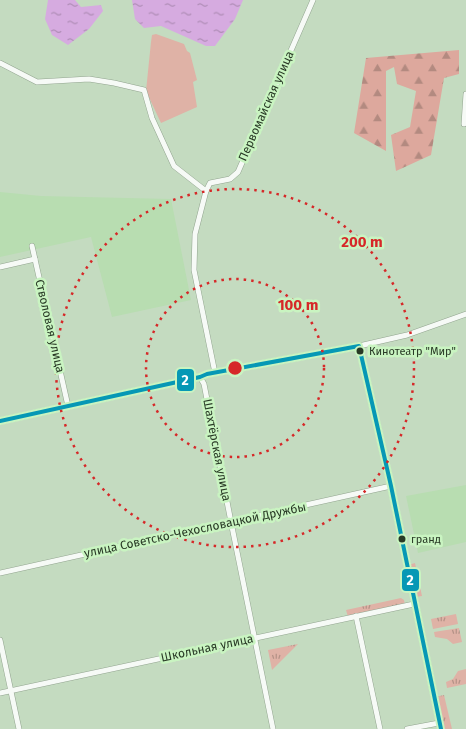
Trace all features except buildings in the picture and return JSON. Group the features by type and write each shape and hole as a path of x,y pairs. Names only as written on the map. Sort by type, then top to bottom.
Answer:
{"street":[{"name":"Первомайская улица","path":"206,193 210,184 230,179 238,172 313,0"},
{"path":"0,63 37,82 89,79 144,90 152,118 174,166 206,193 195,234 194,270 215,373"},
{"path":"464,124 466,94"},
{"name":"Стволовая улица","path":"32,246 68,406"},
{"path":"0,267 35,259"},
{"path":"0,422 208,374 407,336 466,314"},
{"path":"359,346 391,486 440,726 407,729"},
{"name":"Шахтёрская улица","path":"200,377 204,384 273,729"},
{"name":"улица Советско-Чехословацкой Дружбы","path":"0,573 391,486"},
{"name":"Школьная улица","path":"0,693 414,604"},
{"path":"356,616 380,729"},
{"path":"0,640 19,729"}],"shaded area":[{"path":"0,192 41,196 171,199 191,300 112,317 91,237 0,257"},
{"path":"466,485 466,542 418,553 406,496"}],"green space":[{"path":"156,34 184,44 190,53 197,80 193,82 197,107 161,123 146,91 152,35"},
{"path":"459,50 459,74 444,78 431,155 396,171 391,135 410,127 416,91 397,84 394,67 386,71 386,151 354,133 366,58"},
{"path":"415,563 422,596 415,597 408,565"},
{"path":"401,598 404,600 405,605 348,617 346,610"},
{"path":"456,614 458,624 433,629 431,619"},
{"path":"459,628 462,642 453,644 447,639 435,637 434,632"},
{"path":"298,644 272,670 268,650"},
{"path":"466,669 466,684 447,688 446,682 453,679 458,671"},
{"path":"444,695 452,729 442,729 435,697"}],"water":[{"path":"48,0 75,0 81,7 101,5 103,11 89,29 68,45 52,35 45,19"},
{"path":"132,0 243,0 235,19 215,46 206,46 161,26 144,28 135,19"}],"transit line":[{"name":"2","path":"0,421 207,374 359,346 391,486 441,729"}],"place":[{"name":"Кинотеатр \"Мир\"","path":"360,351"},
{"name":"гранд","path":"402,539"}]}
